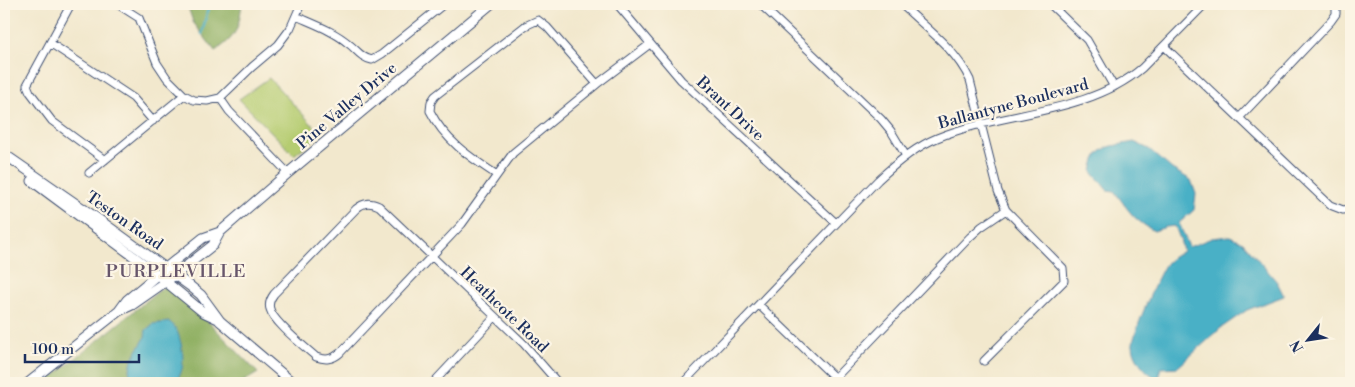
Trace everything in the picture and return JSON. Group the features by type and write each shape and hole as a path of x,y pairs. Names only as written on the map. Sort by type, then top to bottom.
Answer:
{"street":[{"path":"71,4 28,81 28,88 52,122 105,160"},
{"path":"117,4 127,7 139,18 157,63 167,78 184,95 194,100 206,101 220,98 278,45 290,29 301,4"},
{"path":"296,16 335,34 350,44 364,58 372,60 444,4"},
{"name":"Pine Valley Drive","path":"28,383 119,311 132,305 176,275 213,245 220,232 288,173 491,4"},
{"name":"Brant Drive","path":"617,4 680,80 836,223"},
{"path":"760,4 881,119 891,131 906,156"},
{"path":"901,4 951,49 964,67 970,80 1000,196 1006,210 1064,268 1064,281 984,361"},
{"path":"1050,4 1087,40 1114,87"},
{"path":"1192,4 1199,10"},
{"name":"Ballantyne Boulevard","path":"686,380 887,171 906,156 936,138 1080,101 1114,87 1131,78 1205,4"},
{"path":"1240,118 1331,20 1336,14 1336,4"},
{"path":"497,175 473,160 453,144 430,111 431,102 435,96 525,26 538,20 547,27 597,84"},
{"path":"50,43 133,98 153,121"},
{"path":"431,256 379,206 366,203 356,208 274,294 270,300 269,308 276,320 316,357 324,360 340,353 469,216 497,175 518,149 597,84 650,44"},
{"path":"1164,46 1330,205 1336,208 1350,209"},
{"path":"89,173 184,95"},
{"path":"220,98 229,111 288,173"},
{"name":"Teston Road","path":"4,154 167,268 201,295 220,321"},
{"name":"Teston Road","path":"4,160 203,312 220,321 293,383"},
{"path":"759,306 837,381 970,237 1006,210"},
{"name":"Pine Valley Drive","path":"119,311 127,300 203,238 220,232"},
{"name":"Heathcote Road","path":"431,256 524,344 558,383"},
{"path":"433,383 495,317"},
{"path":"686,380 694,383"}],"green space":[{"path":"187,4 242,4 238,26 232,37 215,51 193,22"},
{"path":"269,78 321,134 294,155 239,99"},
{"path":"170,282 258,373 241,383 171,383 176,379 170,322 153,324 146,330 145,338 132,359 129,376 135,383 45,383"}],"water":[{"path":"1134,142 1149,149 1172,169 1191,180 1196,194 1194,210 1179,223 1189,247 1212,238 1230,236 1243,242 1277,282 1284,296 1247,310 1221,328 1178,367 1160,368 1160,376 1155,377 1138,360 1134,352 1134,341 1146,306 1165,265 1183,251 1180,239 1175,226 1154,231 1140,222 1114,191 1107,190 1092,172 1097,156 1106,148"},
{"path":"170,322 177,330 181,344 183,360 180,375 170,383 135,383 129,376 132,359 145,338 146,330 153,324"}],"waterway":[{"path":"202,34 209,4"}],"district":[{"name":"PURPLEVILLE","path":"176,271"}]}
